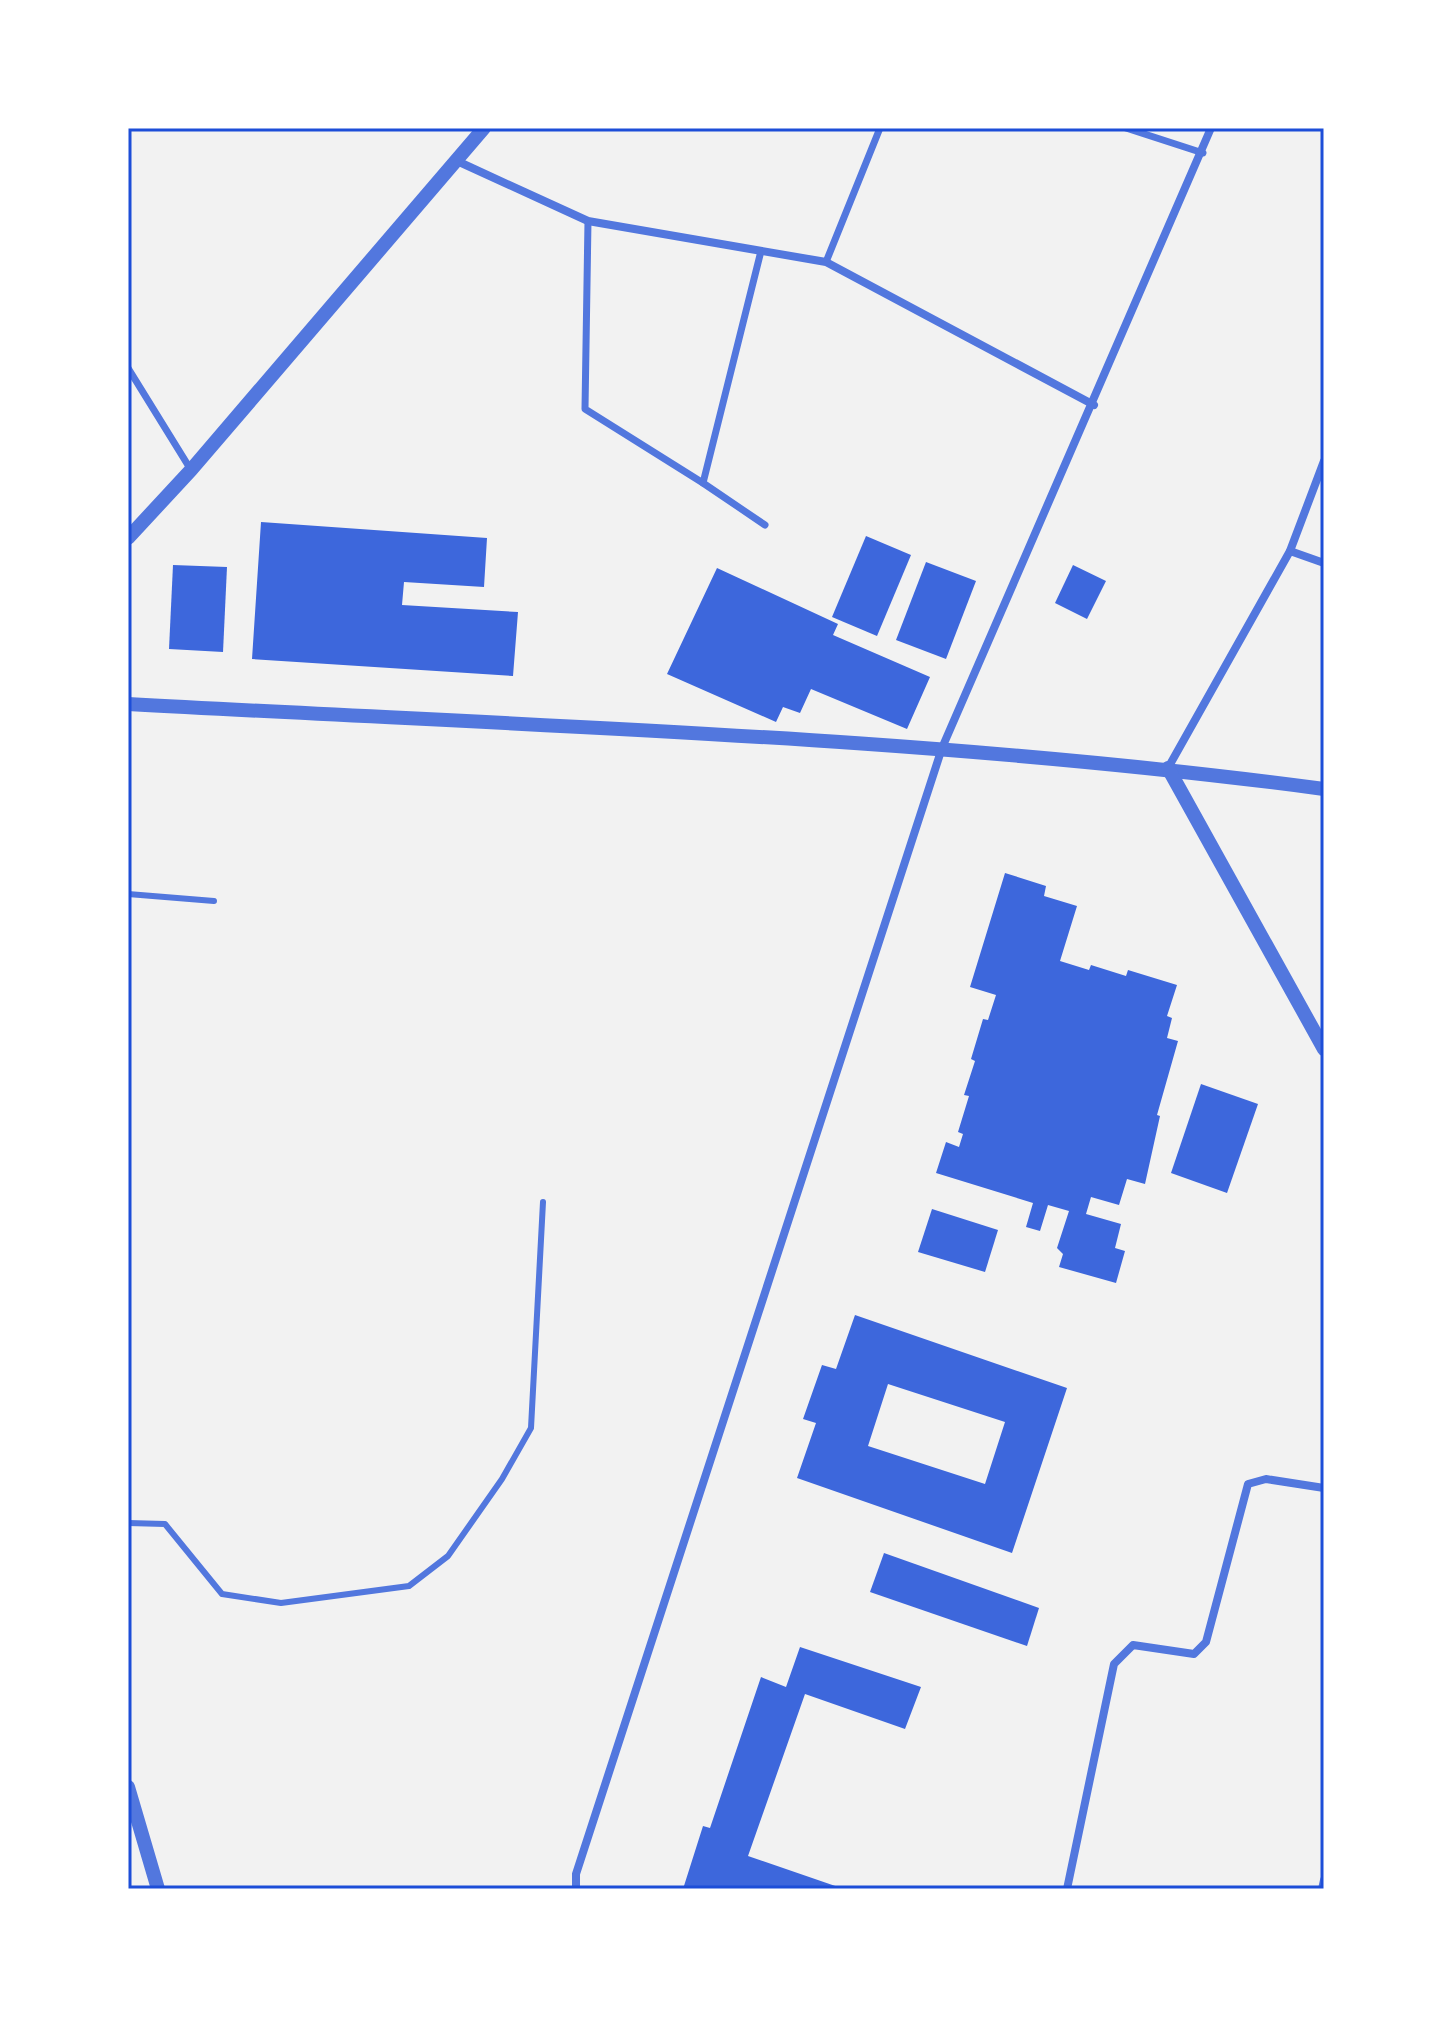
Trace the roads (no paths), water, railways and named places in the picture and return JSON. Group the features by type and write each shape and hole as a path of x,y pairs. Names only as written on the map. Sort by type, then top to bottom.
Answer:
{"street":[{"path":"128,538 191,470 484,128"},
{"path":"826,262 880,128"},
{"path":"1126,128 1203,153"},
{"path":"576,1889 576,1874 942,748 1094,405 1211,128"},
{"path":"457,161 588,221 826,262 1094,405"},
{"path":"588,221 585,409 765,525"},
{"path":"703,483 761,251"},
{"path":"128,368 191,470"},
{"path":"1168,768 1290,551 1324,461"},
{"path":"1290,551 1324,563"},
{"path":"128,704 942,748 1168,768 1324,789"},
{"path":"1168,768 1324,1049"},
{"path":"1067,1889 1114,1664 1133,1645 1194,1654 1206,1642 1248,1484 1266,1479 1324,1488"},
{"path":"128,1787 158,1889"},
{"path":"1322,1889 1324,1880"}],"lane":[{"path":"128,894 214,901"},
{"path":"128,1523 165,1524 222,1594 281,1603 409,1586 448,1556 502,1479 531,1428 543,1202"}]}
